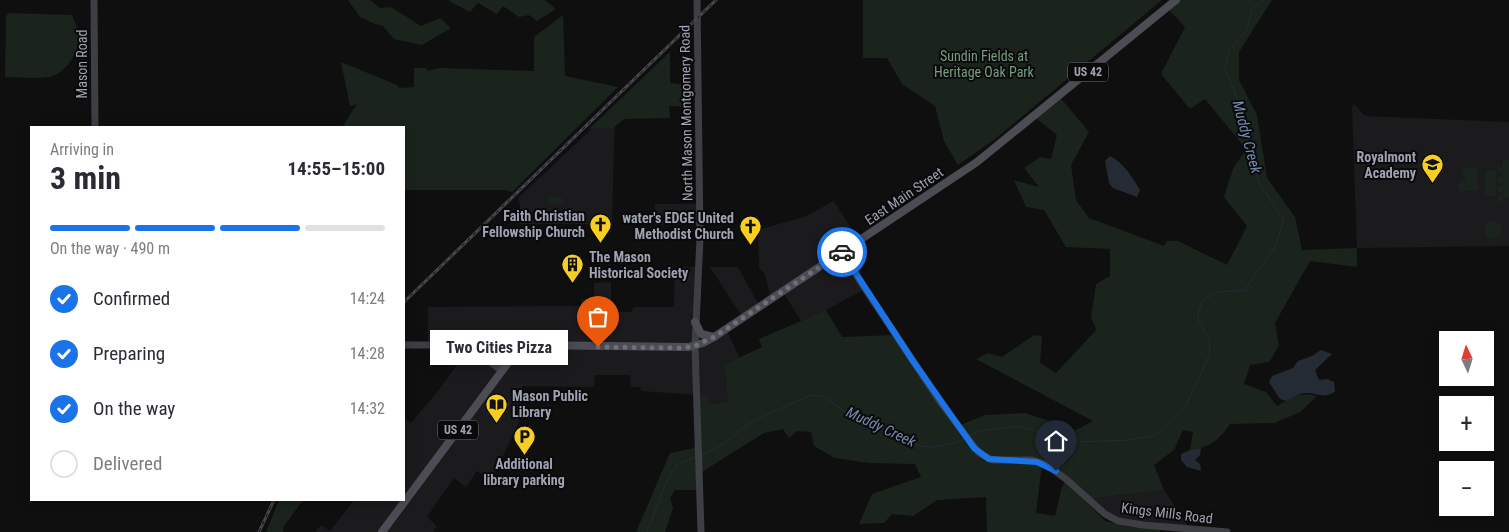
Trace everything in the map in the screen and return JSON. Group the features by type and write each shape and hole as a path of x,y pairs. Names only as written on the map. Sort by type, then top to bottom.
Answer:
{"main road":[{"name":"Mason Road","path":"94,0 95,126"},
{"name":"North Mason Montgomery Road","path":"697,0 700,238 695,346 701,532"},
{"name":"East Main Street","path":"695,346 714,337 962,172 1176,0"},
{"name":"Kings Mills Road","path":"842,252 958,426 974,448 984,457 992,460 1032,460 1045,464 1066,479 1105,514 1118,521 1227,532"},
{"path":"696,322 701,334 714,337"},
{"path":"405,345 467,345 502,370"},
{"name":"US 42","path":"405,501 519,348 526,345 669,348 695,346"},
{"name":"US 42","path":"382,532 405,501"}],"shaded area":[{"name":"Royalmont Academy","path":"1354,104 1365,116 1509,122 1509,246 1357,248 1352,107"},
{"path":"615,107 612,224 520,224 518,198"},
{"path":"1110,156 1124,166 1134,180 1140,190 1137,197 1113,188 1109,183 1105,161"},
{"path":"834,201 859,241 843,252 865,289 801,321 783,292 771,299 765,275 759,268 758,230 804,217"},
{"path":"655,204 700,204 700,224 654,225"},
{"path":"675,267 698,267 695,346 726,329 740,358 724,365 728,401 697,405 696,395 641,391 640,387 631,387 630,375 595,375 594,387 522,386 520,420 491,481 477,471 466,487 454,478 427,517 437,526 433,532 315,532 321,525 330,531 353,501 405,501 405,419 411,423 438,391 463,356 463,346 428,345 428,307 581,306 581,299 594,299 594,283 611,282 611,312 632,312 633,307 674,307"},
{"path":"710,267 738,267 760,307 743,318"},
{"path":"1321,350 1332,354 1315,370 1319,380 1327,379 1334,382 1335,392 1323,395 1303,393 1286,401 1280,399 1269,382 1272,376 1293,368 1298,361 1312,356"},
{"path":"1201,448 1200,455 1195,460 1200,464 1201,471 1187,467 1181,460 1181,454"},
{"path":"1164,490 1189,528 1118,521 1088,499"}],"green space":[{"path":"348,0 370,0 380,8 391,7 421,26 440,18 451,28 422,45 394,39 383,26 360,17"},
{"path":"450,0 545,0 556,9 537,21 529,15 519,17 503,6 497,14 478,3 470,12"},
{"name":"Sundin Fields at Heritage Oak Park","path":"863,0 1162,0 995,139 958,165 944,141 935,106 902,84 887,58 863,58"},
{"path":"1176,0 1272,0 1239,52 1239,80 1257,115 1267,178 1295,217 1302,250 1357,248 1357,267 1310,261 1275,323 1279,346 1269,362 1250,365 1244,384 1266,392 1277,406 1300,395 1317,396 1300,412 1275,423 1230,424 1222,435 1213,442 1197,449 1190,450 1193,432 1183,430 1174,450 1154,465 1164,490 1088,499 1066,479 1045,464 1042,464 1036,513 1055,516 1065,481 1105,521 1129,527 1160,529 1160,532 987,532 986,497 937,500 913,516 892,514 884,523 859,524 872,494 921,477 915,464 869,463 835,458 814,446 811,432 797,431 789,438 783,429 764,433 700,473 701,490 675,490 670,498 673,508 665,532 636,532 670,453 699,447 696,395 708,395 709,404 728,401 724,365 762,347 759,339 826,310 842,337 895,335 958,426 985,415 1025,413 1076,430 1093,421 976,359 988,353 1002,357 1034,335 1042,336 1040,363 1056,373 1096,330 1091,317 1096,284 1110,276 1110,249 1066,247 1044,210 1026,207 1014,180 1039,187 1024,168 1040,157 1051,159 1057,135 1033,116 1059,96 1089,132 1071,165 1076,200 1089,218 1164,246 1167,241 1178,241 1227,265 1247,226 1224,197 1233,169 1246,149 1205,99 1190,109 1161,74 1185,27 1167,8"},
{"path":"9,13 72,15 79,37 76,50 65,68 48,77 5,77 6,16"},
{"path":"563,15 565,76 618,87 512,192 505,190 405,190 405,126 343,126 357,104 350,106 341,62 397,85 399,88 414,87 414,68 426,68 428,71 439,68 534,71 534,37"},
{"path":"670,52 670,83 688,85 687,107 669,106 670,118 624,119 613,128 589,129"},
{"path":"1503,160 1509,160 1509,198 1498,201 1498,195 1503,195 1503,192 1498,192 1498,186 1503,186 1503,183 1498,183 1498,177 1503,177 1503,173 1498,173 1498,167 1503,167"},
{"path":"1463,168 1478,168 1478,190 1459,191 1459,181 1465,181"},
{"path":"1485,171 1496,171 1496,196 1485,196"},
{"path":"548,198 562,198 565,203 548,204"},
{"path":"1493,221 1499,224 1502,230 1499,236 1493,239 1487,236 1484,230 1487,224"},
{"path":"279,501 302,501 284,526 283,532 266,532"}],"waterway":[{"name":"Muddy Creek","path":"969,436 979,431 1018,426 1076,442 1129,440 1156,435 1187,404 1210,353 1209,340 1198,319 1199,309 1203,300 1218,292 1245,290 1274,249 1284,220 1259,183 1250,153 1245,117 1225,69 1229,50 1247,30 1252,9 1263,0"},
{"name":"Muddy Creek","path":"702,455 725,443 752,421 811,395 825,397 845,412 895,431 920,446 934,447 955,443 965,438"},
{"name":"Muddy Creek","path":"647,532 667,480 678,464 696,457"}],"railway":[{"path":"405,301 716,0"},
{"path":"259,532 274,501"}],"way so far":[{"path":"598,347 689,348 703,343 842,252"}],"place":[{"name":"Royalmont Academy","path":"1432,184"},
{"name":"Faith Christian Fellowship Church","path":"601,243"},
{"name":"water's EDGE United Methodist Church","path":"750,245"},
{"name":"The Mason Historical Society","path":"573,284"},
{"name":"Two Cities Pizza","path":"598,347"},
{"name":"Mason Public Library","path":"496,423"},
{"name":"Additional library parking","path":"524,455"}],"route":[{"path":"842,252 941,403 974,448 984,457 992,460 1037,462 1045,464 1056,471"}]}
